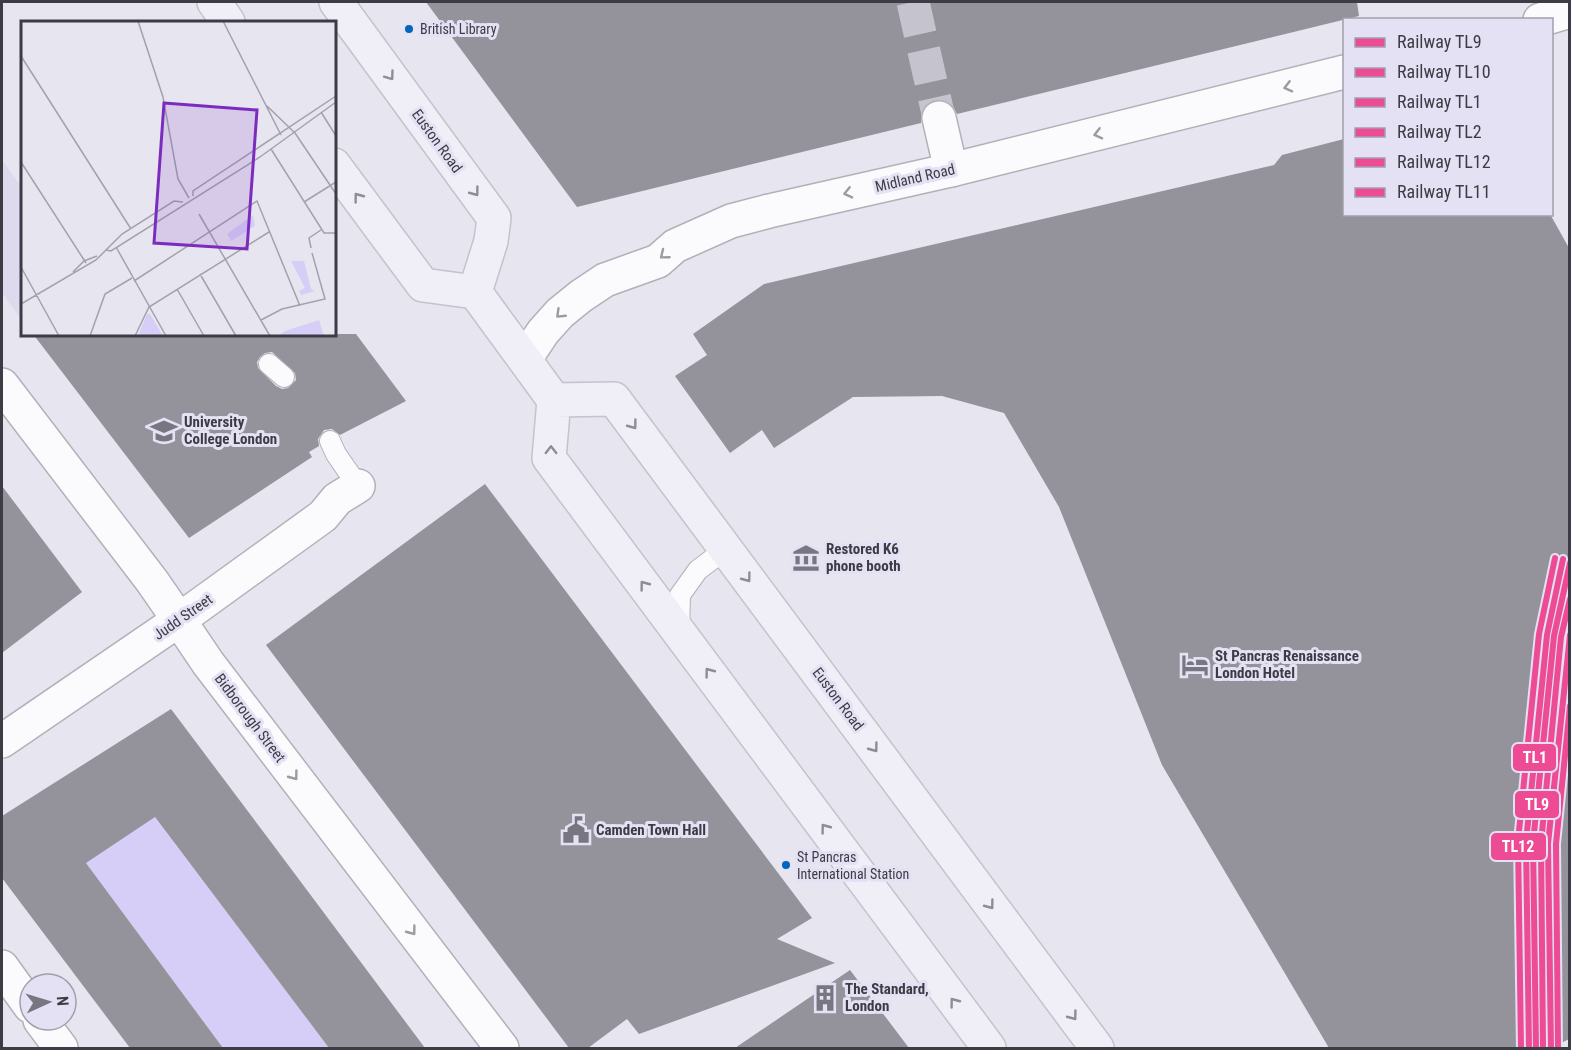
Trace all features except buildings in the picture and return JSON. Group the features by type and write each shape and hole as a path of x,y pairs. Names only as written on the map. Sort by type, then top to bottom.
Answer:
{"highway":[{"path":"214,2 227,21"},
{"name":"Euston Road","path":"336,2 494,218 490,241 475,292"},
{"path":"336,168 423,285 475,292 525,359 554,399 549,458 989,1048"},
{"name":"Euston Road","path":"554,399 614,399 1097,1048"}],"street":[{"path":"1546,18 1569,11"},
{"name":"Midland Road","path":"525,359 543,332 560,313 581,296 605,280 658,261 675,246 731,221 951,170 1343,72"},
{"path":"939,118 951,170"},
{"name":"Bidborough Street","path":"2,385 152,581 208,663 502,1048"},
{"name":"Judd Street","path":"2,741 179,620 323,516 337,499 358,486"},
{"path":"2,967 18,989"},
{"path":"49,1032 61,1048"}],"lane":[{"path":"268,364 284,377"},
{"path":"330,441 358,486"},
{"path":"679,632 680,595 698,570 726,549"}],"shaded area":[{"path":"2,160 21,187 21,319 2,293"},
{"path":"151,812 329,1048 223,1048 81,856"}],"tunnel":[{"path":"913,2 939,118"}],"rail line":[{"name":"TL12","path":"1521,1048 1518,841 1539,634 1555,558"},
{"name":"TL1","path":"1529,1048 1526,842 1547,635 1563,559"},
{"name":"TL9","path":"1536,1048 1533,843 1554,636 1570,563"},
{"name":"TL10","path":"1543,1048 1541,843 1561,637 1570,599"},
{"name":"TL2","path":"1551,1048 1548,844 1570,635"},
{"name":"TL11","path":"1558,1048 1556,844 1570,706"}],"place":[{"name":"British Library","path":"409,29"},
{"name":"University College London","path":"164,431"},
{"name":"Restored K6 phone booth","path":"806,558"},
{"name":"St Pancras Renaissance London Hotel","path":"1195,665"},
{"name":"Camden Town Hall","path":"576,830"},
{"name":"St Pancras International Station","path":"786,865"},
{"name":"The Standard, London","path":"825,998"}]}
